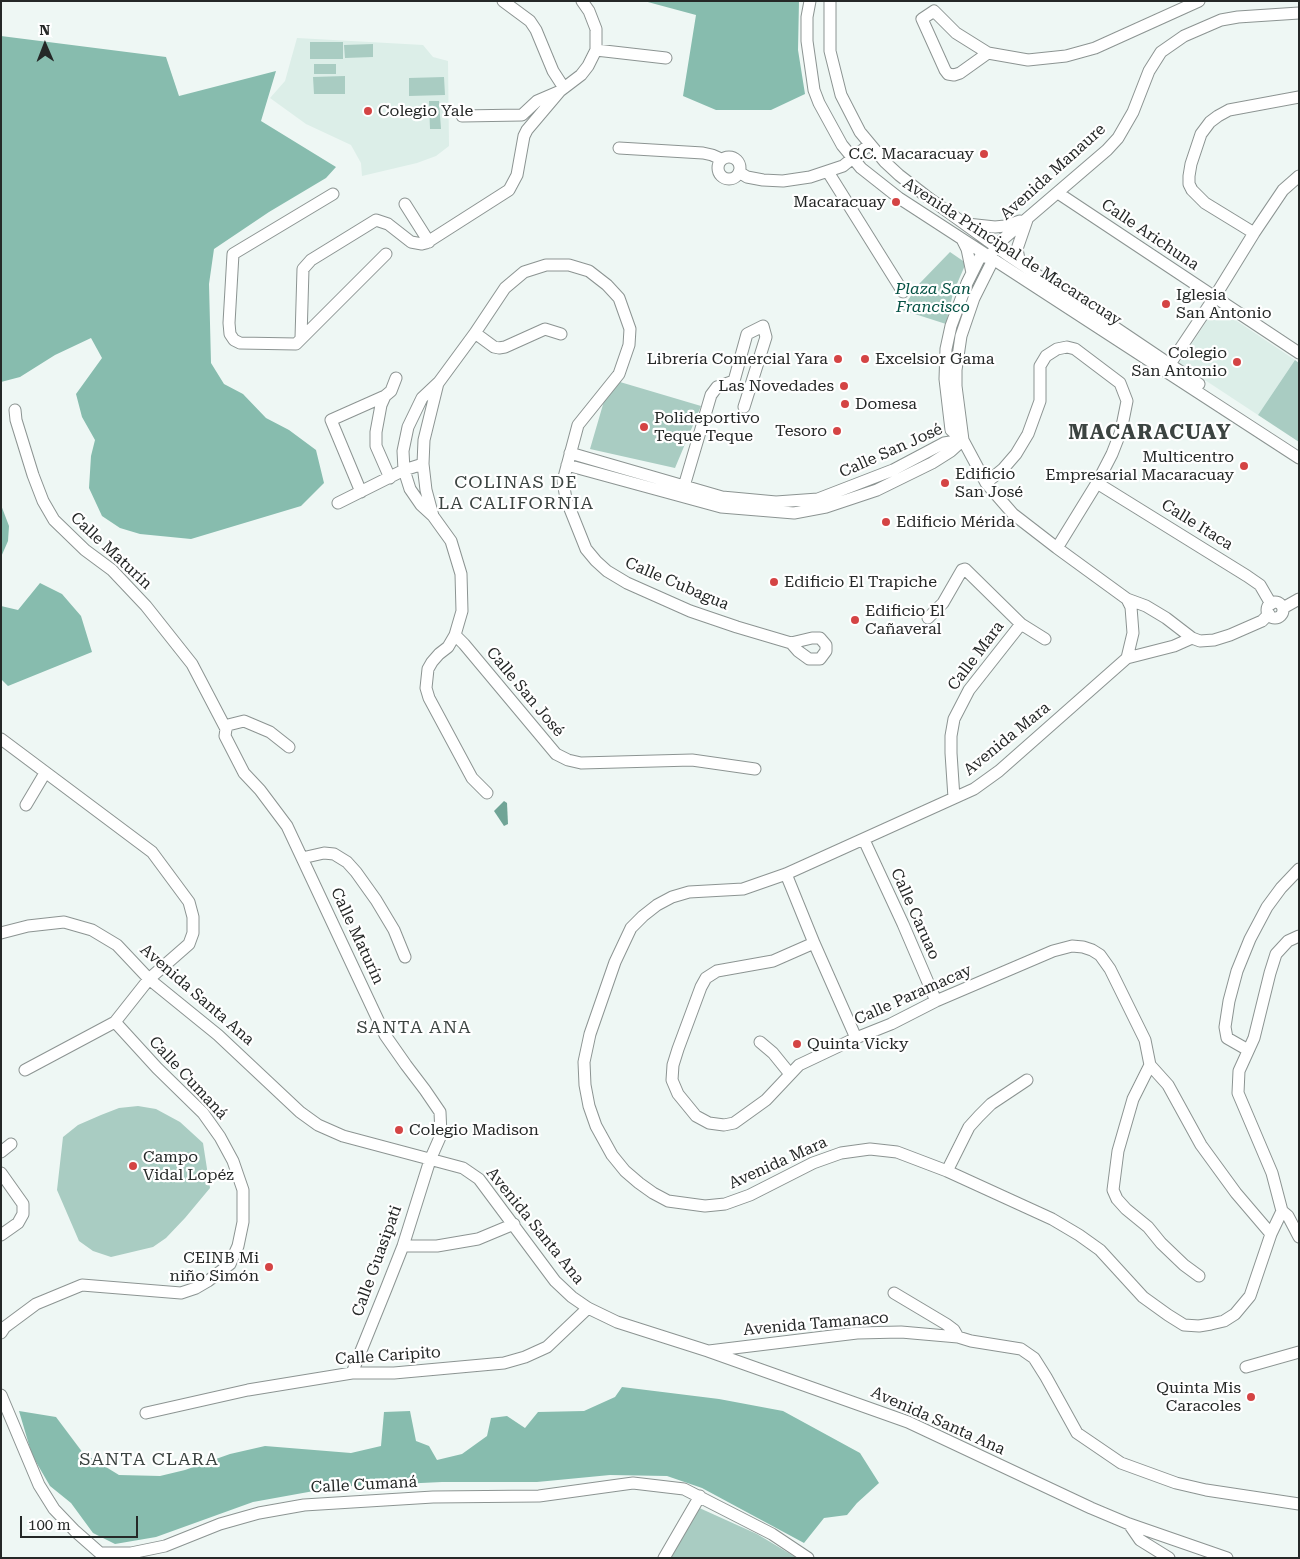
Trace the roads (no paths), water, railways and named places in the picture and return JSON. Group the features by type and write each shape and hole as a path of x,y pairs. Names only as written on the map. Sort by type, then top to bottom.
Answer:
{"street":[{"path":"503,1 530,21 536,30 562,89"},
{"path":"462,116 522,115 537,101 562,89 581,75 596,50 596,29 589,11 582,1"},
{"name":"Avenida Principal de Macaracuay","path":"810,1 807,29 814,90 842,145 868,174 887,189 962,239 1299,458"},
{"name":"Avenida Principal de Macaracuay","path":"830,1 829,39 836,82 848,112 860,132 885,162 899,175 964,224 1024,266 1299,450"},
{"path":"988,53 960,73 948,74 922,19 934,11 956,33 988,53 1028,60 1066,56 1095,48 1199,1"},
{"name":"Avenida Manaure","path":"990,257 996,246 1107,150 1118,138 1133,112 1149,71 1162,52 1184,36 1221,20 1299,13"},
{"path":"596,50 666,58"},
{"path":"301,338 303,269 311,260 376,220 388,224 411,242 422,244 430,242 509,190 517,175 524,136 527,130 562,89"},
{"path":"1254,233 1205,203 1192,190 1189,184 1191,164 1201,134 1210,122 1218,116 1228,110 1299,97"},
{"path":"739,172 755,179 783,181 810,178 844,166 870,144"},
{"path":"619,148 712,154 721,159"},
{"path":"728,156 735,159 740,165 739,172 734,178 723,178 717,169 721,159 728,156"},
{"path":"828,172 903,292"},
{"path":"1170,364 1254,233 1284,190 1299,176"},
{"name":"Calle Arichuna","path":"1058,193 1299,353"},
{"path":"333,194 233,254 230,334 234,340 240,343 296,344 386,254"},
{"path":"405,204 430,242"},
{"path":"964,224 986,227 1005,226 1028,217"},
{"path":"1024,266 1019,259 1017,249 1028,217"},
{"path":"962,239 967,249 972,273"},
{"path":"963,440 951,430 946,394 945,363 951,326 963,292 980,257 990,257 991,264 974,298 961,336 956,386 963,440 986,483 1013,514 1126,599 1146,606 1166,618 1192,638 1200,641 1214,640 1230,635 1262,621 1270,609 1279,603 1283,608 1299,600"},
{"name":"Calle Cubagua","path":"439,382 475,333 504,288 524,272 546,265 569,265 589,271 607,285 619,298 630,329 630,345 619,374 578,425 566,465 563,482 566,499 586,549 596,562 626,583 690,611 791,643"},
{"path":"985,276 1010,269"},
{"path":"683,492 711,395 717,387 734,381 747,334 763,326 766,337 744,407"},
{"path":"475,333 494,347 499,348 545,329 561,334"},
{"path":"986,483 1003,469 1016,454 1034,422 1040,401 1040,366 1046,356 1057,349 1067,347 1081,354 1120,383 1126,401 1121,431 1097,483 1057,548"},
{"path":"360,492 331,420 385,396 391,391 396,378"},
{"path":"433,516 426,490 423,464 424,440 439,382"},
{"path":"439,382 422,398 408,427 403,451 404,470 410,490 420,506 433,516 451,541 461,574 462,611 455,635 448,647 438,654 428,669 426,688 429,698 472,778 487,793"},
{"path":"385,396 378,418 376,446 390,478"},
{"name":"Calle Maturín","path":"15,410 16,420 33,475 43,501 54,520 85,550 112,570 146,606 192,664 226,729 224,736 244,774 260,790 287,826 385,1035 440,1112 441,1135 430,1160"},
{"name":"Calle San José","path":"566,465 683,492 776,502 818,499 896,475 932,463 951,451 963,440"},
{"name":"Calle San José","path":"570,453 683,492"},
{"path":"338,503 404,470 423,464"},
{"name":"Calle Itaca","path":"1097,483 1260,585 1270,609"},
{"name":"Calle Mara","path":"928,618 943,603 962,570 965,569 1021,624 1045,639"},
{"path":"1126,599 1130,607 1134,633 1127,658 1174,646 1192,638"},
{"name":"Calle Mara","path":"954,798 951,736 954,719 960,704 969,690 1021,624"},
{"name":"Calle San José","path":"455,635 556,754 568,760 581,763 692,760 756,769"},
{"name":"Avenida Mara","path":"1127,658 999,771 974,789 786,874 744,889 689,892 672,897 657,905 631,928 615,962 590,1034 584,1062 585,1086 589,1106 604,1142 625,1171 653,1193 668,1200 705,1206 725,1204 750,1195 813,1163 841,1153 870,1149 897,1152 947,1171 1052,1219 1100,1250 1143,1297 1184,1325 1212,1324 1224,1321 1235,1314 1250,1296 1271,1234 1282,1212"},
{"path":"226,729 228,725 244,721 270,732 289,746"},
{"path":"1,739 45,773 122,827 152,852 189,902 193,917 193,933 189,944 149,979 115,1022 25,1070"},
{"path":"26,806 45,773"},
{"name":"Calle Caruao","path":"864,840 903,924 936,1002"},
{"path":"302,858 324,852 334,854 347,862 376,900 394,930 405,957"},
{"path":"1248,1050 1227,1038 1225,1027 1229,1001 1237,971 1246,946 1267,907 1281,888 1299,869"},
{"path":"786,874 856,1038"},
{"name":"Avenida Santa Ana","path":"1,933 28,926 64,922 92,930 117,945 149,979 218,1035 300,1112 318,1125 343,1136 463,1168 479,1179 555,1281 572,1297 588,1308 617,1322 708,1351 908,1422 1091,1508 1129,1524 1227,1558"},
{"path":"1299,936 1288,941 1276,954 1260,1017 1240,1071 1238,1093 1272,1173 1282,1212 1288,1216 1299,1237"},
{"name":"Calle Paramacay","path":"814,943 772,961 717,971 706,978 673,1065 672,1080 678,1094 696,1116 709,1123 724,1125 734,1123 771,1095 799,1065 1053,951 1072,946 1092,950 1100,955 1110,969 1145,1040 1150,1065"},
{"name":"Calle Cumaná","path":"1,1333 5,1327 36,1304 82,1286 181,1293 196,1288 208,1282 230,1264 238,1246 243,1222 243,1190 233,1161 220,1137 203,1113 157,1068 115,1022"},
{"path":"760,1042 773,1053 790,1074"},
{"path":"1199,1276 1184,1265 1161,1243 1148,1227 1126,1209 1117,1199 1113,1190 1118,1151 1133,1099 1150,1065 1168,1085 1201,1145 1236,1193 1271,1234"},
{"path":"947,1171 969,1127 991,1104 1027,1080"},
{"path":"1,1152 11,1144"},
{"name":"Calle Guasipati","path":"352,1373 403,1246 430,1160"},
{"path":"1,1173 23,1204 23,1209 18,1223 1,1235"},
{"path":"403,1246 437,1246 478,1239 514,1224"},
{"name":"Avenida Tamanaco","path":"894,1293 946,1324 954,1330 958,1337"},
{"name":"Calle Caripito","path":"146,1413 248,1390 352,1373 394,1373 511,1361 547,1347 588,1308"},
{"name":"Avenida Tamanaco","path":"708,1351 857,1333 901,1332 958,1337 1021,1349 1034,1358 1077,1433 1121,1463 1176,1484 1299,1504"},
{"path":"1246,1366 1299,1352"},
{"name":"Calle Cumaná","path":"1,1395 39,1485 54,1508 95,1556 132,1553 165,1546 220,1524 259,1512 304,1505 433,1497 539,1496 634,1483 684,1489 772,1534 808,1558"},
{"path":"664,1558 700,1496"},
{"path":"1129,1524 1140,1540 1168,1558"}],"place":[{"name":"Colegio Yale","path":"368,111"},
{"name":"C.C. Macaracuay","path":"984,154"},
{"name":"Macaracuay","path":"896,202"},
{"name":"Iglesia San Antonio","path":"1166,304"},
{"name":"Librería Comercial Yara","path":"838,359"},
{"name":"Excelsior Gama","path":"865,359"},
{"name":"Colegio San Antonio","path":"1237,362"},
{"name":"Las Novedades","path":"844,386"},
{"name":"Domesa","path":"845,404"},
{"name":"Polideportivo Teque Teque","path":"644,427"},
{"name":"Tesoro","path":"837,431"},
{"name":"Multicentro Empresarial Macaracuay","path":"1244,466"},
{"name":"Edificio San José","path":"945,483"},
{"name":"Edificio Mérida","path":"886,522"},
{"name":"Edificio El Trapiche","path":"774,582"},
{"name":"Edificio El Cañaveral","path":"855,620"},
{"name":"Quinta Vicky","path":"797,1044"},
{"name":"Colegio Madison","path":"399,1130"},
{"name":"Campo Vidal Lopéz","path":"133,1166"},
{"name":"CEINB Mi niño Simón","path":"269,1267"},
{"name":"Quinta Mis Caracoles","path":"1251,1397"}],"district":[{"name":"MACARACUAY","path":"1150,433"},
{"name":"COLINAS DE LA CALIFORNIA","path":"516,493"},
{"name":"SANTA ANA","path":"414,1028"},
{"name":"SANTA CLARA","path":"149,1460"}],"park label":[{"name":"Plaza San Francisco","path":"933,298"}]}
